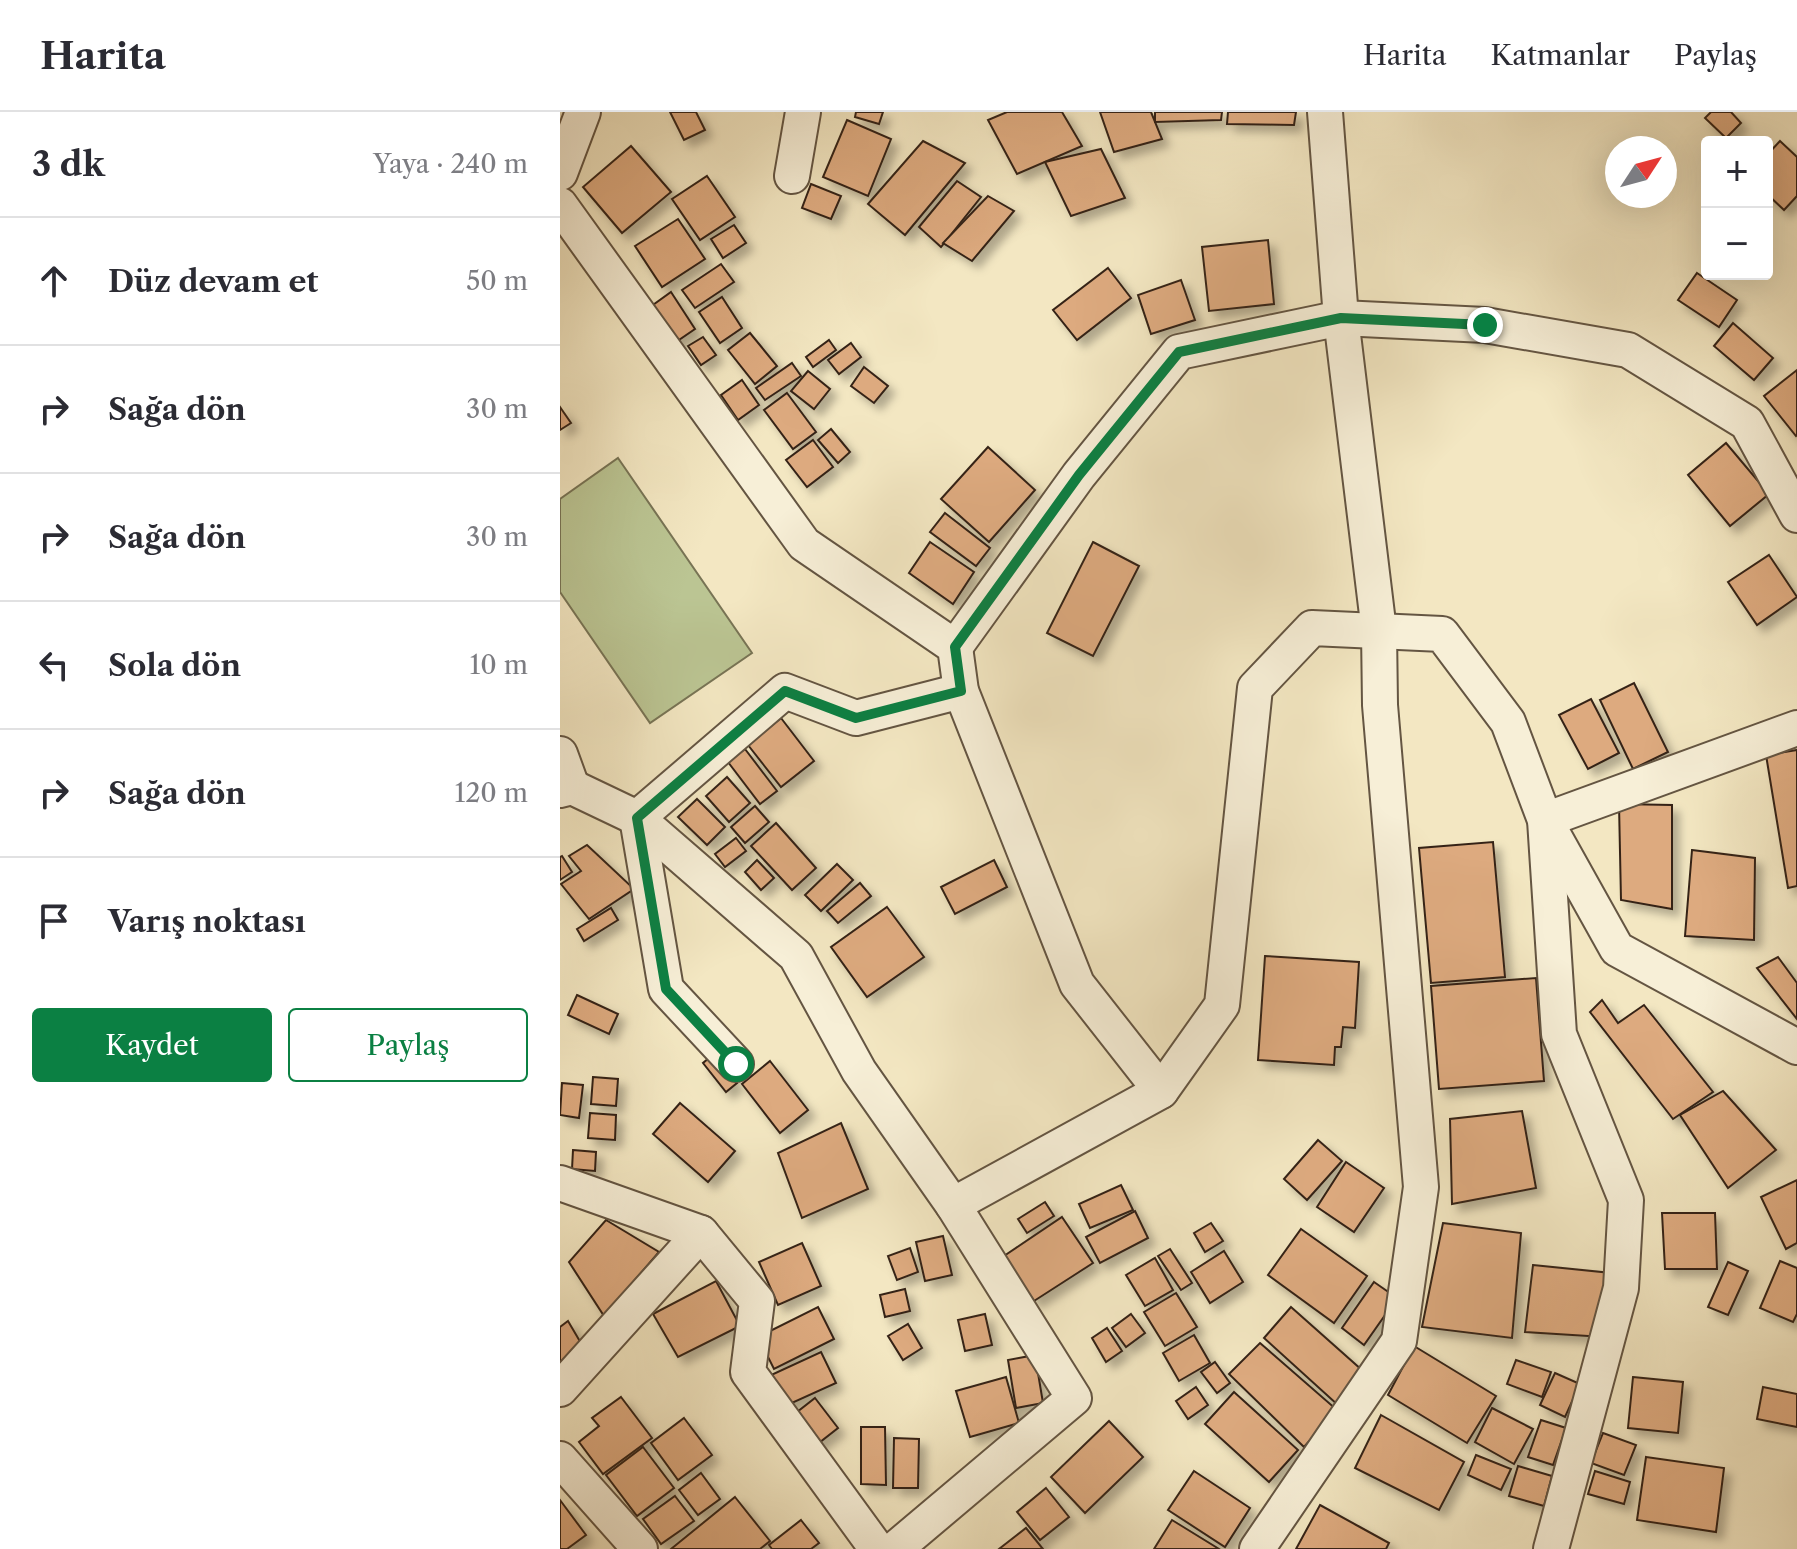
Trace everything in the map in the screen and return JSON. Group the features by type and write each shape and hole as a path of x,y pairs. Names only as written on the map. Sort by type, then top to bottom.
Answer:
{"street":[{"path":"560,173 583,112"},
{"path":"792,176 803,112"},
{"path":"1257,1549 1399,1341 1421,1187 1380,705 1379,631 1341,318 1325,112"},
{"path":"560,205 804,544 955,647"},
{"path":"1161,1091 1077,984 961,691 955,647 1079,475 1179,352 1341,318 1485,325 1628,350 1747,423 1797,515"},
{"path":"953,1205 1161,1091 1222,1005 1255,688 1312,628 1442,634 1508,722 1545,820 1617,949 1797,1047"},
{"path":"637,818 785,691 856,718 961,691"},
{"path":"1545,820 1797,728"},
{"path":"560,754 566,789 637,818 796,956 859,1071 953,1205 1074,1398 895,1549"},
{"path":"637,818 666,989 736,1064"},
{"path":"1545,820 1559,1034 1626,1200 1621,1288 1551,1549"},
{"path":"560,1183 701,1233 757,1301 748,1372 877,1549"},
{"path":"560,1389 701,1233"},
{"path":"560,1459 640,1549"}],"green space":[{"path":"618,458 752,653 650,723 560,592 560,499"}],"building":[{"path":"670,112 696,112 705,130 684,140"},
{"path":"856,112 883,112 879,124 855,117"},
{"path":"1007,112 1062,112 1082,146 1017,174 988,120"},
{"path":"1100,112 1151,112 1162,139 1114,152"},
{"path":"1155,112 1222,112 1221,120 1155,122"},
{"path":"1228,112 1296,112 1294,125 1227,124"},
{"path":"1711,112 1731,112 1741,123 1728,136 1724,136 1705,118"},
{"path":"847,120 891,139 868,196 823,177"},
{"path":"923,141 965,163 905,235 868,204"},
{"path":"1780,141 1797,157 1797,196 1784,210 1773,200 1773,149"},
{"path":"631,146 671,192 622,233 583,187"},
{"path":"1101,149 1125,198 1071,216 1045,162"},
{"path":"707,176 735,217 700,240 672,199"},
{"path":"957,181 981,197 941,247 919,227"},
{"path":"811,184 841,196 831,219 802,208"},
{"path":"988,196 1014,211 972,261 943,243"},
{"path":"678,219 705,259 662,287 635,246"},
{"path":"734,225 746,243 723,258 711,239"},
{"path":"1268,240 1274,304 1209,311 1202,247"},
{"path":"721,264 734,282 695,308 682,290"},
{"path":"1108,268 1131,298 1077,340 1053,310"},
{"path":"1697,273 1701,280 1707,280 1737,300 1719,327 1678,300"},
{"path":"1181,280 1195,320 1151,334 1138,295"},
{"path":"671,292 695,329 670,346 646,310"},
{"path":"722,297 742,328 720,343 699,312"},
{"path":"1733,323 1773,358 1754,380 1714,346"},
{"path":"750,333 777,366 755,384 728,350"},
{"path":"703,337 716,355 701,365 688,346"},
{"path":"829,340 836,350 813,367 806,357"},
{"path":"851,343 861,357 839,374 828,360"},
{"path":"792,363 801,376 765,400 756,388"},
{"path":"864,367 888,386 874,403 851,386"},
{"path":"1797,370 1797,435 1796,436 1764,396"},
{"path":"808,371 830,389 814,409 791,391"},
{"path":"742,380 759,405 738,420 721,395"},
{"path":"787,393 816,432 793,449 764,410"},
{"path":"560,407 571,423 560,430"},
{"path":"831,429 850,452 838,463 818,440"},
{"path":"813,440 833,467 807,487 786,460"},
{"path":"1726,443 1769,494 1730,526 1688,475"},
{"path":"988,447 1035,490 989,542 941,499"},
{"path":"945,513 990,548 976,566 930,532"},
{"path":"930,542 974,572 953,604 909,573"},
{"path":"1093,542 1139,566 1093,656 1047,633"},
{"path":"1769,555 1797,597 1757,625 1728,582"},
{"path":"1634,683 1668,752 1633,769 1600,700"},
{"path":"1591,699 1619,753 1588,769 1559,715"},
{"path":"781,718 814,761 781,787 748,745"},
{"path":"745,749 777,791 760,804 728,762"},
{"path":"1797,750 1797,886 1788,888 1766,755"},
{"path":"727,777 750,803 729,822 706,796"},
{"path":"697,799 725,827 707,845 678,817"},
{"path":"1619,804 1672,805 1672,909 1621,900"},
{"path":"755,806 769,822 745,843 731,827"},
{"path":"776,823 816,868 792,890 751,846"},
{"path":"736,838 746,851 725,867 715,854"},
{"path":"1493,842 1505,977 1431,983 1419,848"},
{"path":"587,845 634,889 589,919 561,884 581,871 569,856"},
{"path":"1692,850 1755,858 1754,940 1685,936"},
{"path":"560,857 572,872 560,880"},
{"path":"757,860 774,878 761,890 745,872"},
{"path":"994,860 1007,887 955,914 941,887"},
{"path":"837,864 853,880 821,911 805,895"},
{"path":"860,883 871,896 838,923 827,911"},
{"path":"887,907 924,957 867,997 831,947"},
{"path":"611,908 618,920 584,941 577,929"},
{"path":"1265,956 1359,962 1355,1028 1343,1027 1341,1047 1335,1047 1334,1065 1258,1060"},
{"path":"1778,957 1797,983 1797,1019 1757,968"},
{"path":"1536,978 1544,1081 1439,1089 1431,986"},
{"path":"577,995 618,1014 609,1034 568,1015"},
{"path":"1602,1000 1618,1023 1644,1005 1713,1092 1673,1119 1590,1012"},
{"path":"714,1054 737,1083 726,1092 703,1063"},
{"path":"770,1061 808,1110 780,1133 742,1084"},
{"path":"593,1077 618,1079 616,1106 591,1104"},
{"path":"562,1083 583,1085 579,1118 560,1115"},
{"path":"1723,1091 1776,1150 1728,1188 1680,1115"},
{"path":"680,1103 735,1151 708,1182 653,1134"},
{"path":"1522,1111 1536,1188 1452,1204 1450,1119"},
{"path":"590,1113 616,1115 615,1140 588,1138"},
{"path":"841,1123 868,1189 802,1218 778,1153"},
{"path":"1318,1140 1342,1161 1307,1200 1284,1179"},
{"path":"573,1150 596,1152 595,1171 572,1169"},
{"path":"1346,1162 1384,1188 1354,1232 1317,1207"},
{"path":"1797,1180 1797,1243 1786,1249 1761,1197"},
{"path":"1121,1185 1133,1210 1090,1228 1079,1204"},
{"path":"1045,1202 1054,1216 1027,1233 1018,1219"},
{"path":"1135,1211 1148,1238 1100,1263 1086,1237"},
{"path":"1662,1213 1715,1213 1717,1269 1665,1269"},
{"path":"1062,1217 1093,1263 1034,1301 1004,1256"},
{"path":"606,1220 659,1252 604,1316 569,1262"},
{"path":"1211,1223 1223,1241 1205,1252 1194,1233"},
{"path":"1443,1223 1521,1233 1512,1338 1422,1327"},
{"path":"1301,1229 1367,1276 1334,1323 1268,1275"},
{"path":"943,1236 952,1275 925,1281 916,1242"},
{"path":"802,1243 821,1286 778,1305 759,1262"},
{"path":"910,1248 918,1272 897,1280 888,1256"},
{"path":"1170,1249 1192,1283 1181,1290 1158,1256"},
{"path":"1224,1251 1243,1282 1210,1303 1191,1272"},
{"path":"1155,1258 1173,1290 1145,1306 1126,1275"},
{"path":"1780,1261 1797,1268 1797,1314 1793,1322 1760,1308"},
{"path":"1728,1262 1748,1271 1728,1315 1708,1307"},
{"path":"1533,1265 1611,1273 1604,1337 1525,1332"},
{"path":"716,1281 740,1326 678,1357 653,1314"},
{"path":"1374,1282 1397,1298 1364,1345 1342,1328"},
{"path":"905,1289 910,1311 885,1317 880,1295"},
{"path":"1176,1293 1197,1327 1165,1346 1144,1312"},
{"path":"818,1307 834,1339 774,1369 758,1337"},
{"path":"1291,1307 1363,1371 1339,1406 1264,1338"},
{"path":"985,1314 992,1345 965,1351 958,1320"},
{"path":"1131,1314 1145,1333 1126,1347 1112,1328"},
{"path":"568,1321 585,1350 560,1369 560,1327"},
{"path":"908,1324 922,1348 903,1360 888,1336"},
{"path":"1107,1328 1122,1351 1106,1362 1092,1338"},
{"path":"1194,1335 1210,1363 1179,1381 1163,1353"},
{"path":"1260,1343 1337,1410 1304,1447 1229,1374"},
{"path":"1414,1346 1496,1396 1467,1443 1388,1395"},
{"path":"821,1352 836,1383 783,1407 769,1376"},
{"path":"1035,1355 1043,1403 1016,1408 1008,1360"},
{"path":"1516,1360 1551,1372 1542,1397 1507,1384"},
{"path":"1215,1362 1230,1383 1217,1393 1201,1372"},
{"path":"1555,1373 1580,1384 1565,1417 1540,1405"},
{"path":"1006,1377 1019,1423 970,1437 956,1391"},
{"path":"1633,1377 1683,1382 1678,1433 1628,1428"},
{"path":"1196,1387 1208,1405 1188,1419 1176,1401"},
{"path":"1763,1387 1797,1394 1797,1427 1757,1419"},
{"path":"1234,1392 1298,1450 1269,1482 1205,1424"},
{"path":"621,1397 652,1438 603,1474 579,1442 599,1426 592,1418"},
{"path":"815,1398 838,1428 815,1446 792,1416"},
{"path":"1492,1408 1533,1429 1514,1464 1475,1442"},
{"path":"1381,1415 1464,1462 1439,1510 1355,1468"},
{"path":"684,1418 712,1455 678,1480 651,1443"},
{"path":"1541,1420 1566,1428 1553,1465 1528,1457"},
{"path":"1109,1421 1143,1457 1085,1513 1051,1477"},
{"path":"861,1427 885,1427 886,1485 861,1484"},
{"path":"1603,1433 1636,1445 1624,1475 1591,1463"},
{"path":"894,1438 919,1439 918,1488 893,1488"},
{"path":"643,1447 674,1488 637,1516 606,1475"},
{"path":"1476,1455 1511,1469 1501,1490 1468,1475"},
{"path":"1646,1457 1724,1468 1716,1532 1637,1520"},
{"path":"1518,1466 1552,1476 1544,1506 1509,1496"},
{"path":"1194,1471 1250,1508 1225,1547 1168,1510"},
{"path":"1595,1471 1630,1482 1624,1504 1588,1494"},
{"path":"701,1473 720,1499 698,1515 679,1490"},
{"path":"1046,1488 1069,1517 1040,1540 1017,1512"},
{"path":"675,1496 694,1521 661,1544 643,1519"},
{"path":"735,1497 770,1541 760,1549 671,1549"},
{"path":"560,1500 586,1535 567,1549 560,1549"},
{"path":"1320,1505 1389,1543 1386,1549 1296,1549"},
{"path":"801,1520 819,1543 811,1549 772,1549 769,1545"},
{"path":"1172,1520 1219,1549 1154,1549"},
{"path":"1026,1528 1043,1549 999,1549"}],"route":[{"path":"736,1064 666,989 637,818 785,691 856,718 961,691 955,647 1079,475 1179,352 1341,318 1485,325"}]}
